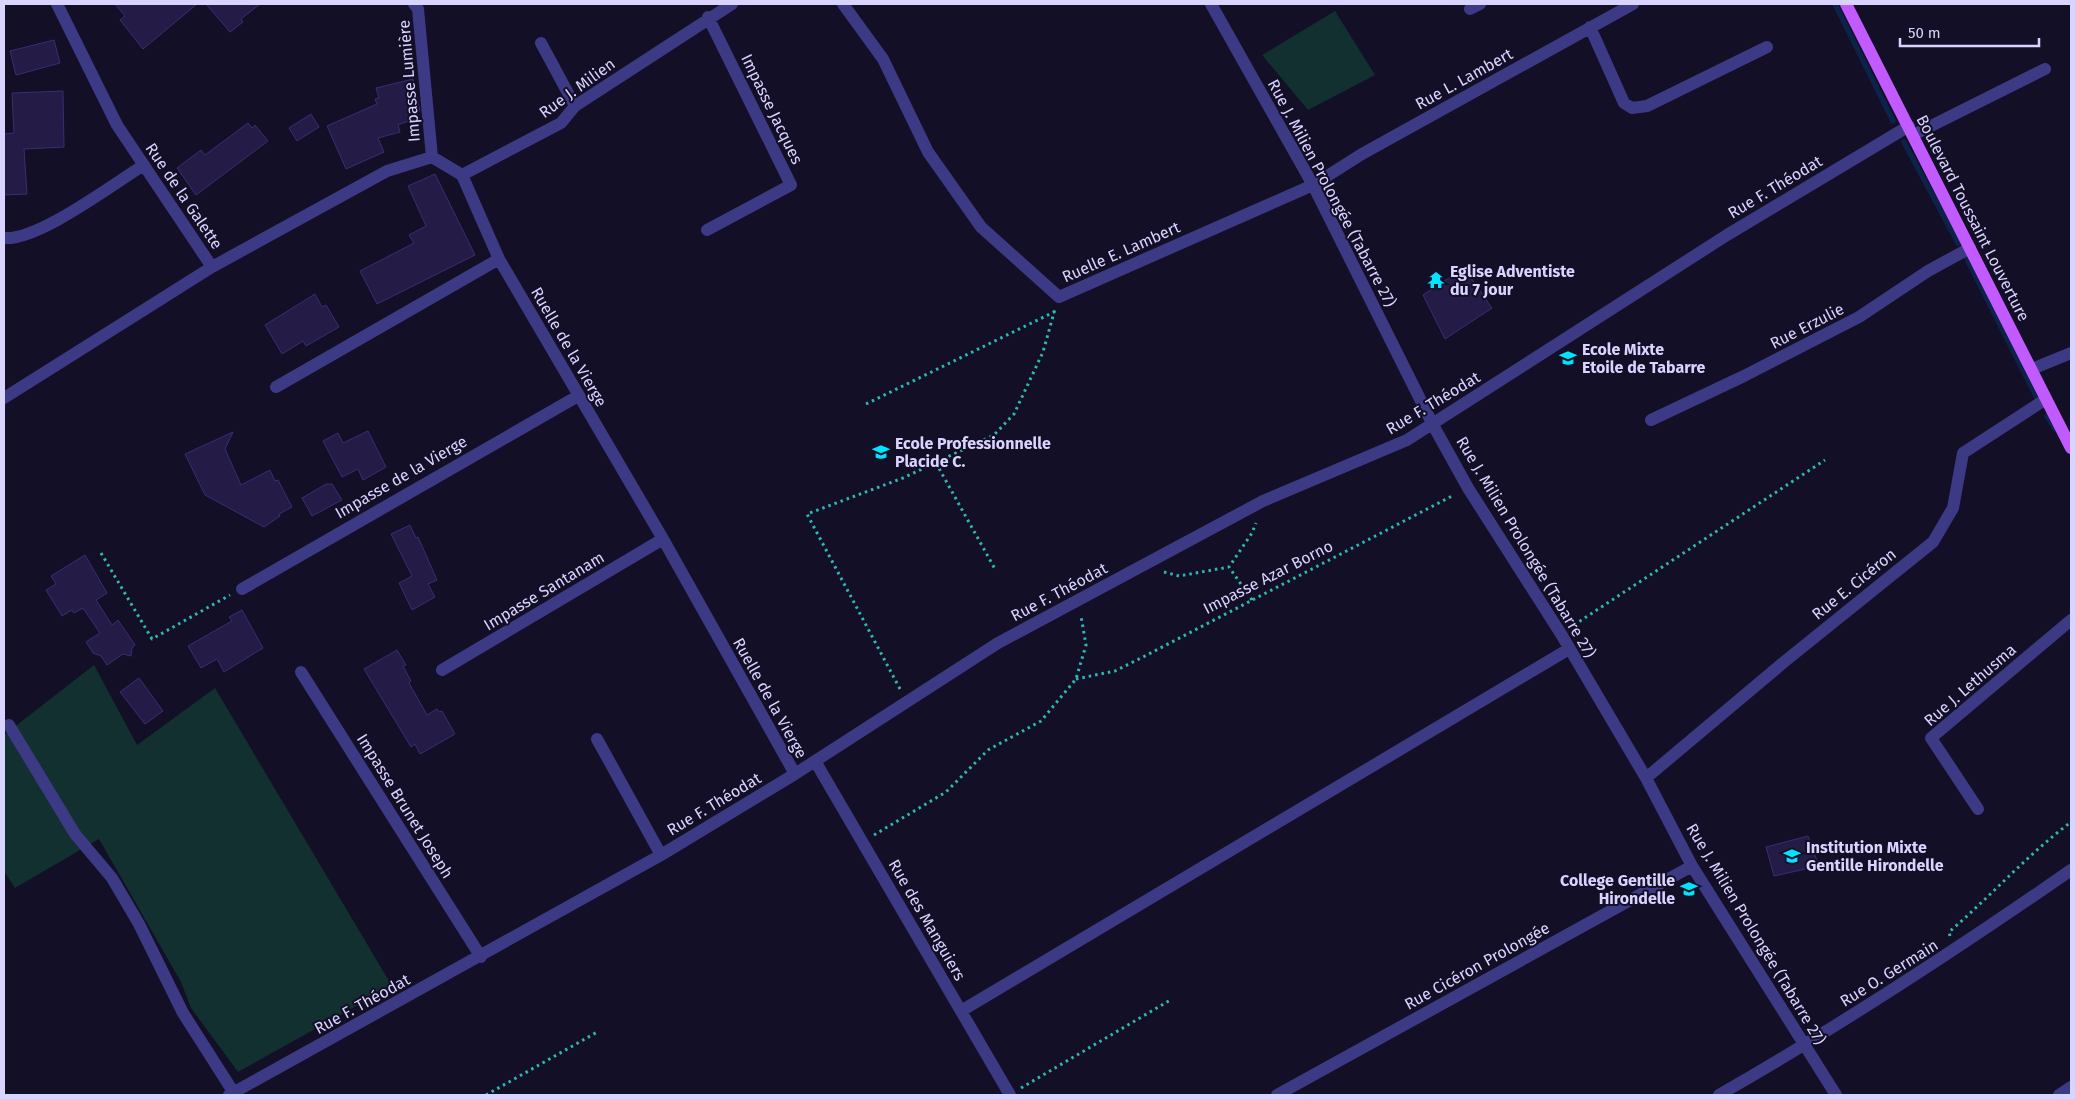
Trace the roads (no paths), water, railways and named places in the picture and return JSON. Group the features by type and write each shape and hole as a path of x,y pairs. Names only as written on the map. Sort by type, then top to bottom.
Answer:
{"main road":[{"name":"Boulevard Toussaint Louverture","path":"1846,4 2071,448"}],"street":[{"name":"Rue de la Galette","path":"4,398 212,267 117,125 57,4"},
{"name":"Impasse Lumière","path":"414,4 418,9 432,157"},
{"name":"Rue J. Milien","path":"462,175 561,123 575,106 708,17 732,4"},
{"name":"Ruelle E. Lambert","path":"843,4 884,60 928,152 980,227 1059,297 1313,185"},
{"name":"Rue J. Milien Prolongée (Tabarre 27)","path":"1211,4 1313,185 1433,425 1468,488 1561,634 1646,778 1692,866 1836,1095"},
{"name":"Rue L. Lambert","path":"1313,185 1362,154 1633,4"},
{"name":"Impasse Jacques","path":"707,230 791,185 708,17"},
{"path":"1590,27 1624,103 1632,108 1647,106 1767,47"},
{"path":"540,43 575,106"},
{"name":"Rue F. Théodat","path":"231,1094 481,957 661,855 795,774 998,643 1076,600 1145,566 1263,501 1407,440 1727,235 1911,131 2045,69"},
{"path":"212,267 388,171 432,157 462,175"},
{"path":"4,238 14,239 56,220 144,165"},
{"name":"Ruelle de la Vierge","path":"462,175 499,259 663,539 795,774"},
{"name":"Rue Erzulie","path":"1651,420 1744,376 1859,317 1928,271 1970,248"},
{"path":"276,387 499,259"},
{"path":"2032,369 2071,353"},
{"name":"Impasse de la Vierge","path":"242,589 578,396"},
{"name":"Rue E. Cicéron","path":"1646,778 1784,662 1933,542 1953,508 1962,453 2046,399"},
{"name":"Impasse Santanam","path":"442,670 663,539"},
{"name":"Rue J. Lethusma","path":"1978,809 1931,738 2071,620"},
{"path":"961,1011 1569,649"},
{"name":"Impasse Brunet Joseph","path":"301,672 481,957"},
{"path":"9,725 75,834 112,878 139,924 183,1013 231,1094"},
{"path":"597,739 661,855"},
{"name":"Rue des Manguiers","path":"815,761 1010,1095"},
{"name":"Rue Cicéron Prolongée","path":"1277,1095 1692,866"},
{"name":"Rue O. Germain","path":"1719,1095 1804,1046 1956,951 2071,870"},
{"path":"2059,1095 2071,1087"}],"waterway":[{"path":"1835,4 1893,121"},
{"path":"1904,142 1958,243"},
{"path":"1967,259 2037,398"},
{"path":"2047,416 2055,429"}],"place":[{"name":"Eglise Adventiste du 7 jour","path":"1436,280"},
{"name":"Ecole Mixte Etoile de Tabarre","path":"1568,358"},
{"name":"Ecole Professionnelle Placide C.","path":"881,452"},
{"name":"Institution Mixte Gentille Hirondelle","path":"1792,856"},
{"name":"College Gentille Hirondelle","path":"1689,889"}]}
